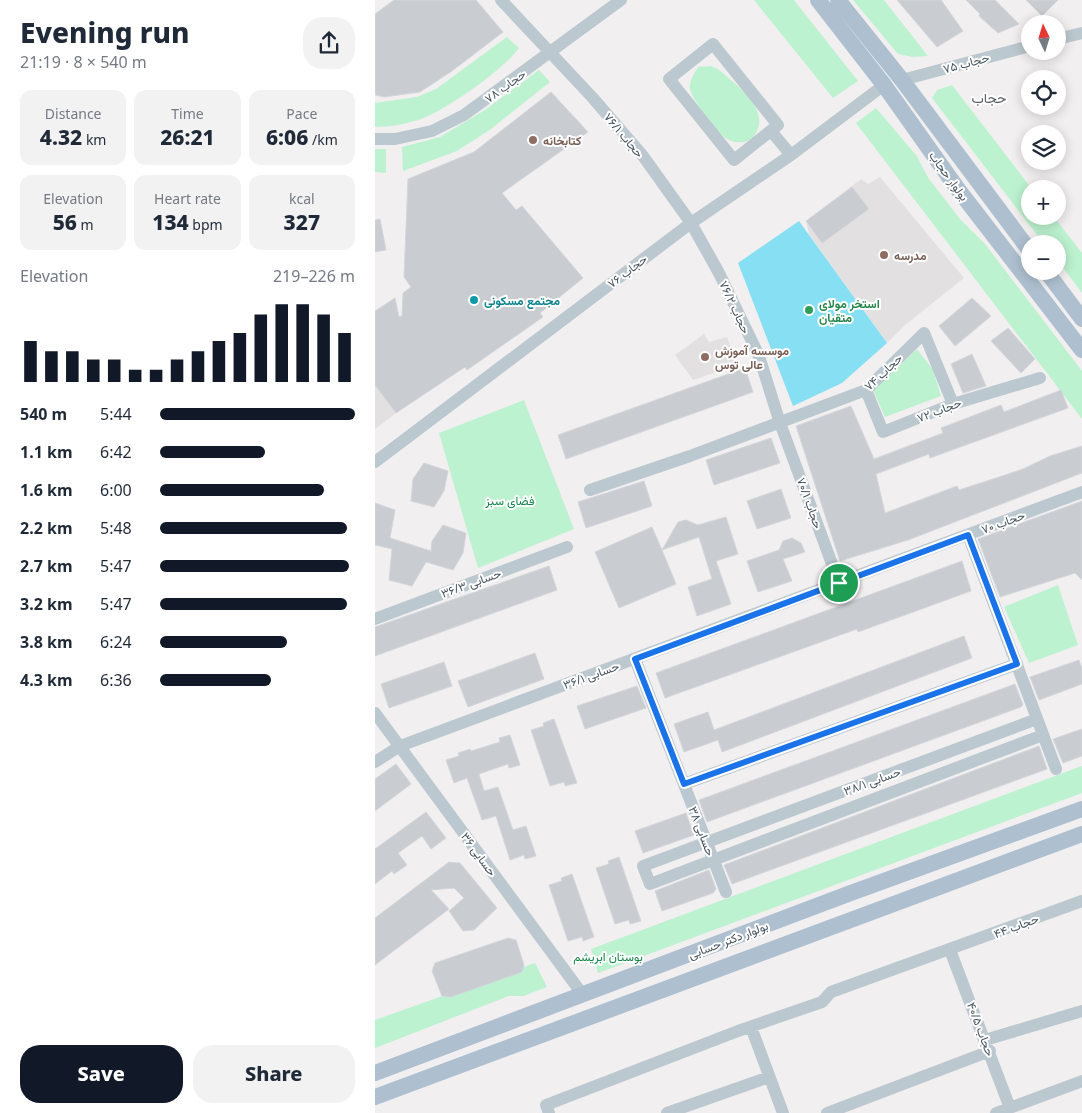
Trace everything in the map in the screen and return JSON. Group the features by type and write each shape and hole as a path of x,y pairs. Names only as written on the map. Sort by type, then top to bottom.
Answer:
{"main road":[{"name":"بولوار حجاب","path":"818,0 884,85 957,188 1082,350"},
{"name":"بولوار حجاب","path":"838,0 902,80 1021,239"},
{"path":"957,188 973,177"},
{"path":"1052,280 1082,319"},
{"name":"بولوار دکتر حسابی","path":"375,1073 848,894 1082,809"},
{"name":"بولوار دکتر حسابی","path":"375,1097 1082,834"},
{"path":"848,894 856,917"}],"street":[{"name":"حجاب ۷۶/۱","path":"501,0 592,97 643,156 691,223"},
{"name":"حجاب ۷۸","path":"375,139 395,138 432,131 464,115 621,0"},
{"path":"1066,37 1082,33"},
{"path":"713,44 778,125 771,131 734,160 669,79 713,44"},
{"name":"حجاب ۷۵","path":"902,80 1021,48"},
{"name":"حجاب ۷۶","path":"375,462 691,223 791,155 884,85"},
{"path":"771,131 791,155"},
{"name":"حجاب ۷۶/۲","path":"691,223 719,273 759,356 780,423"},
{"name":"حجاب ۷۴","path":"590,490 780,423 866,390 924,333 953,404"},
{"name":"حجاب ۷۲","path":"866,390 883,432 953,404 1040,378"},
{"name":"حجاب ۷۰/۱","path":"780,423 839,583"},
{"name":"حجاب ۷۰","path":"839,583 1081,493"},
{"path":"968,535 1056,769"},
{"name":"حسابی ۳۶/۳","path":"375,619 567,548"},
{"name":"حسابی ۳۶/۱","path":"375,762 400,746 839,583"},
{"name":"حسابی ۳۸","path":"635,659 726,892"},
{"path":"684,784 1017,664"},
{"name":"حسابی ۳۶","path":"375,713 583,995"},
{"name":"حسابی ۳۸/۱","path":"1037,719 643,866 650,884 1043,735"},
{"name":"حجاب ۴۴","path":"751,1027 825,1001 828,993 1082,901"},
{"name":"حجاب ۴۰/۵","path":"950,950 1010,1108"},
{"path":"827,1113 987,1046 1082,1011"},
{"path":"549,1113 546,1105 751,1027 783,1113"},
{"path":"671,1112 769,1077"},
{"path":"996,1113 1082,1081"}],"shaded area":[{"name":"مدرسه","path":"880,177 964,278 904,326 887,343 809,234 806,221 861,179 868,184"},
{"name":"موسسه آموزش عالی توس","path":"704,334 709,342 727,337 737,365 693,380 675,355"},
{"path":"375,385 396,413 375,429"}],"green space":[{"path":"754,0 794,0 858,81 833,98"},
{"path":"853,0 884,0 928,56 913,57 898,54"},
{"path":"507,37 519,48 488,78 459,98 421,119 398,125 375,127 375,103 417,97 436,89"},
{"path":"711,66 718,69 742,90 756,108 759,126 754,136 749,140 736,142 725,137 707,117 692,94 690,83 698,67"},
{"path":"539,70 550,82 491,129 457,151 403,171 402,147 440,137 485,110"},
{"path":"952,85 1025,180 1021,180 1021,214 932,98 937,90"},
{"path":"876,108 916,155 929,179 960,219 985,244 1082,371 1082,419 856,123"},
{"path":"375,149 386,149 386,173 375,172"},
{"path":"1029,225 1060,225 1082,253 1082,293 1066,272 1066,235 1037,235"},
{"path":"917,349 933,370 941,396 885,417 873,390"},
{"name":"فضای سبز","path":"524,400 574,529 478,568 439,433"},
{"path":"1058,585 1078,645 1029,663 1004,607"},
{"name":"بوستان ابریشم","path":"1082,766 1082,793 598,973 591,949"},
{"path":"535,963 547,987 523,996 509,996 375,1048 375,1020"}],"water":[{"name":"استخر مولای متقیان","path":"799,221 887,343 842,383 793,406 738,263"}],"building":[{"path":"394,0 476,0 503,32 452,71 420,92 384,97 375,95 375,14"},
{"path":"897,0 941,0 963,31 937,47"},
{"path":"966,0 995,0 1019,24 998,33 979,16 980,14"},
{"path":"1026,0 1058,0 1043,15"},
{"path":"551,92 588,132 502,193 516,210 522,206 583,278 540,313 543,317 467,370 465,367 396,413 375,385 375,311 395,298 399,317 402,316 403,293 411,287 404,277 408,179 474,152"},
{"path":"852,187 869,209 822,243 806,221"},
{"path":"380,219 386,250 375,252 375,220"},
{"path":"972,298 991,316 955,346 939,326"},
{"path":"1008,328 1035,359 1021,373 991,341"},
{"path":"972,354 986,386 963,393 951,364"},
{"path":"745,368 753,392 566,459 558,435"},
{"path":"1061,390 1068,408 930,458 929,454 876,474 885,513 957,486 959,490 1023,469 1050,456 1082,446 1082,473 908,540 840,561 796,426 851,406 874,459 943,433 941,428 1001,405 1004,412"},
{"path":"771,438 780,463 714,485 706,460"},
{"path":"424,463 448,471 444,491 434,507 411,501 413,479"},
{"path":"644,481 652,506 586,528 578,502"},
{"path":"781,489 791,518 757,529 747,501"},
{"path":"1082,501 1082,580 1075,573 1000,597 978,539"},
{"path":"375,503 395,510 390,538 431,551 432,541 443,525 466,533 463,553 453,570 426,562 412,586 389,580 392,549 375,545"},
{"path":"726,517 738,554 716,561 731,604 697,616 688,587 712,579 699,537 662,550 678,522 686,520 698,525"},
{"path":"652,527 676,584 619,608 595,552"},
{"path":"792,538 801,543 805,552 783,559 792,581 758,592 747,561 779,550 783,541"},
{"path":"962,561 971,591 858,632 857,629 665,698 656,673"},
{"path":"549,566 557,590 375,656 375,627"},
{"path":"964,636 972,658 722,752 718,740 684,752 674,724 708,712 714,730"},
{"path":"535,653 544,679 468,707 458,681"},
{"path":"1079,660 1082,669 1082,684 1039,700 1030,677"},
{"path":"444,662 452,686 389,708 381,684"},
{"path":"1015,684 1023,705 1021,707 707,822 699,800"},
{"path":"637,686 646,708 585,729 577,706"},
{"path":"554,719 577,783 565,786 564,782 550,786 531,730 544,726 543,723"},
{"path":"1082,729 1082,756 1063,763 1053,739"},
{"path":"510,735 520,765 509,768 508,764 479,774 484,791 498,787 513,830 526,826 536,856 525,859 524,855 510,860 496,816 482,820 467,778 454,783 446,760 459,756 458,753 470,749 471,751 500,742 499,738"},
{"path":"1039,746 1047,769 732,884 724,865"},
{"path":"396,764 411,784 375,811 375,779"},
{"path":"426,812 446,838 431,849 422,836 398,853 407,865 394,874 392,871 375,884 375,849"},
{"path":"686,813 694,835 643,853 635,831"},
{"path":"619,857 641,921 630,924 629,920 615,924 596,868 609,864 608,861"},
{"path":"449,862 460,863 497,908 474,930 463,931 449,911 464,898 454,888 431,890 449,909 375,965 375,918"},
{"path":"709,870 716,889 713,893 662,911 655,891"},
{"path":"572,874 594,937 583,941 582,937 568,941 549,885 562,881 561,878"},
{"path":"508,938 516,940 524,965 522,972 451,997 442,996 432,971 435,963"}],"place":[{"name":"کتابخانه","path":"533,140"},
{"name":"مدرسه","path":"884,255"},
{"name":"مجتمع مسکونی","path":"474,300"},
{"name":"استخر مولای متقیان","path":"809,310"},
{"name":"موسسه آموزش عالی توس","path":"705,357"}],"district":[{"name":"حجاب","path":"989,97"}],"route":[{"path":"968,535 1017,664 684,784 635,659 839,583 968,535"}]}
